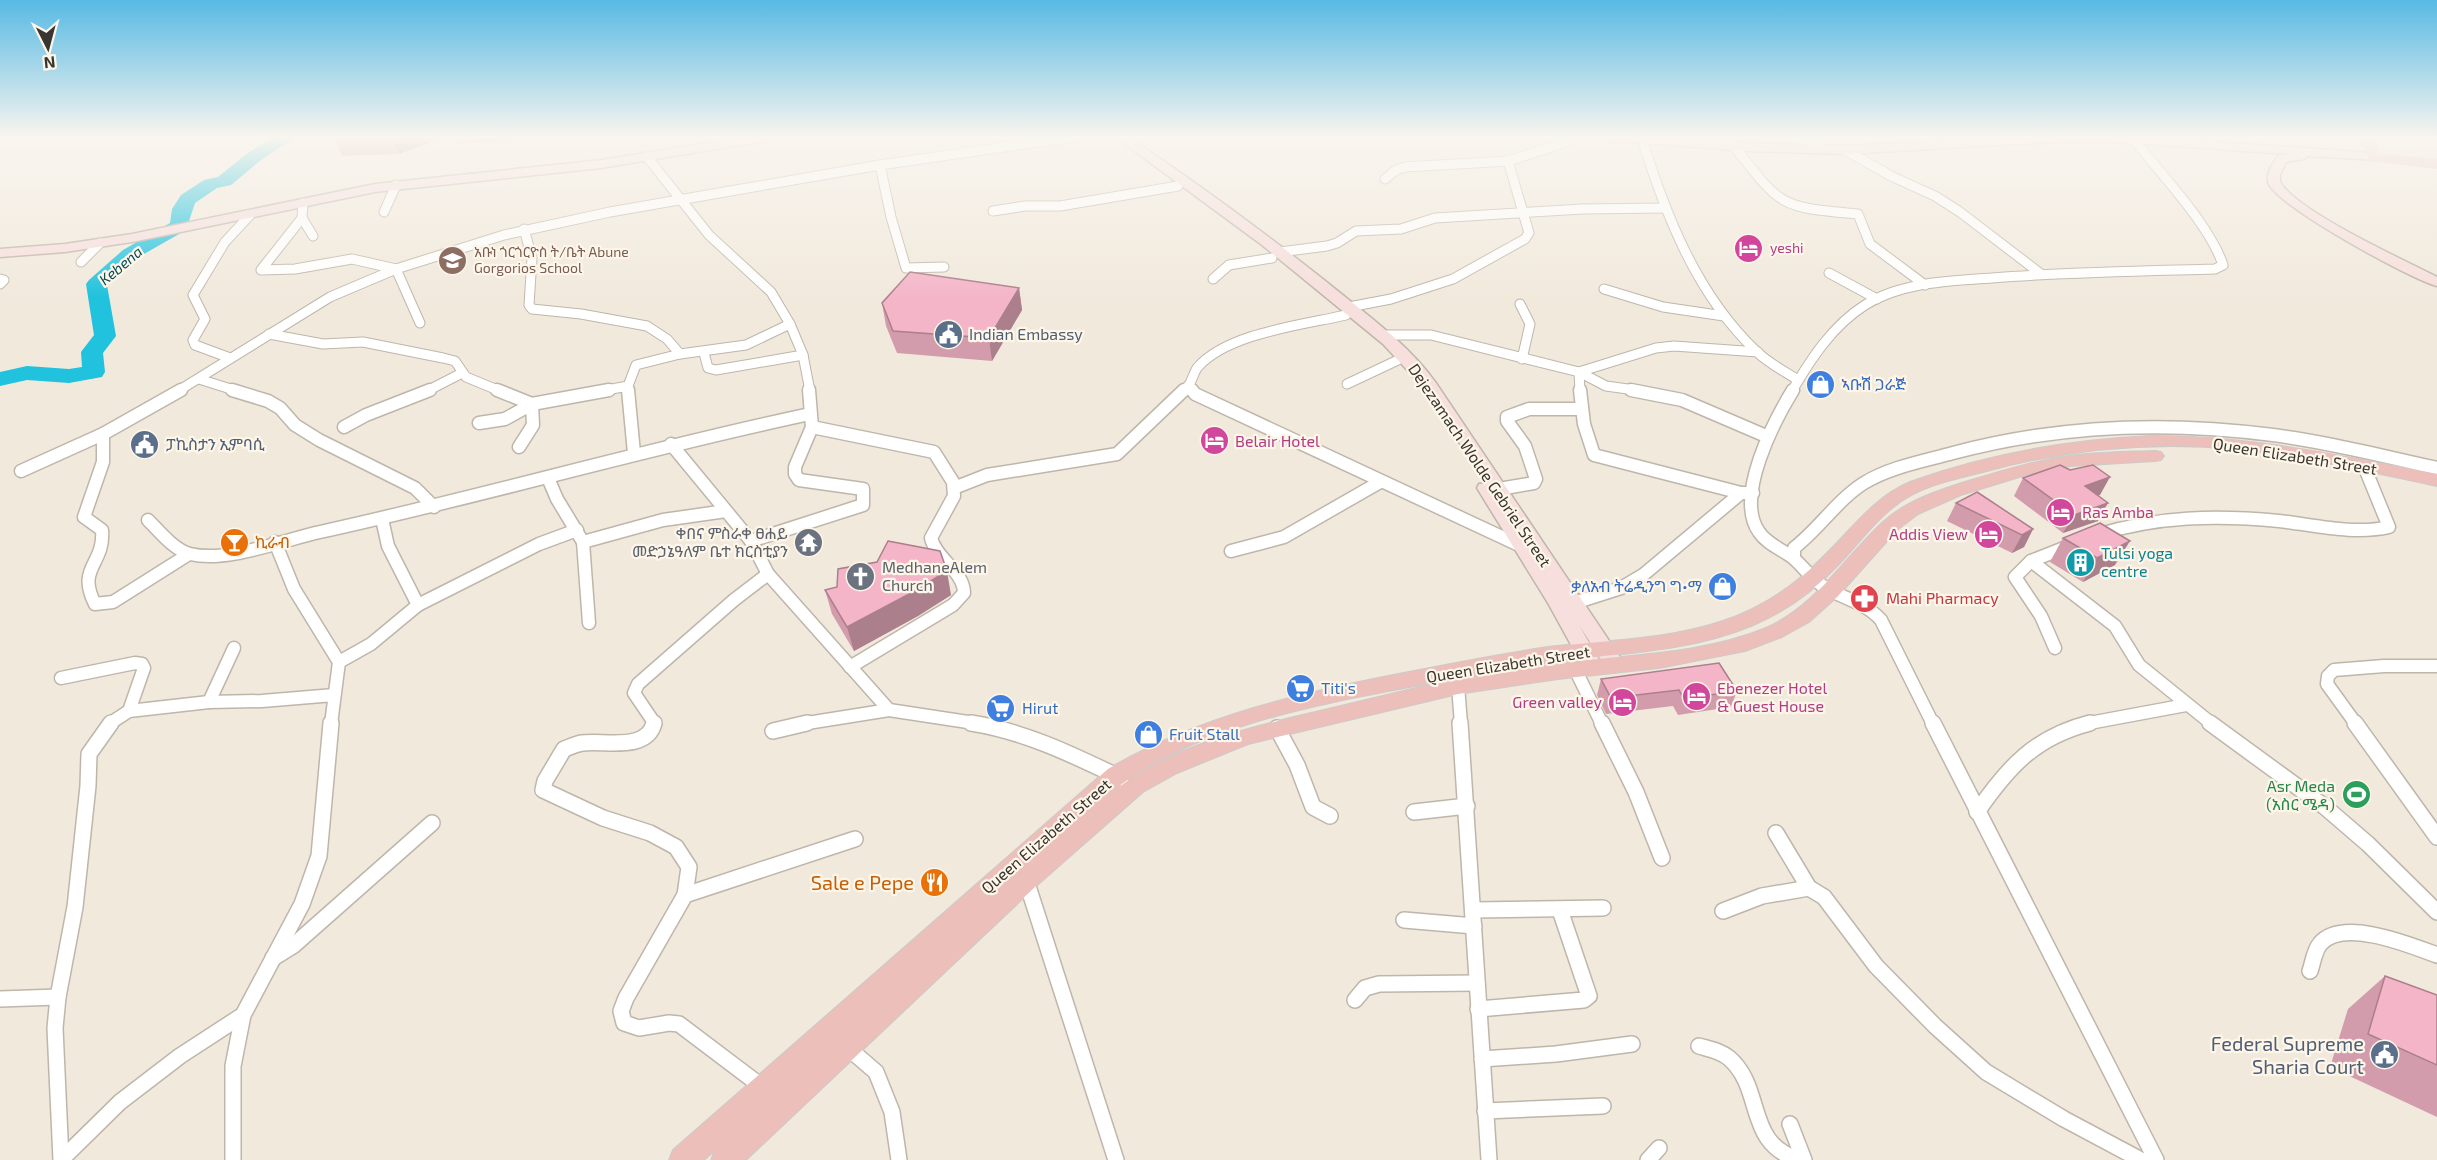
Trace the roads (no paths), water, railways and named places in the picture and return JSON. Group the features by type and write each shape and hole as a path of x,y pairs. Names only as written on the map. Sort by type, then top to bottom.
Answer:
{"main road":[{"path":"0,254 100,243 231,216 336,190"},
{"path":"231,216 250,215 368,190"},
{"name":"Dejezamach Wolde Gebriel Street","path":"1184,190 1276,255"},
{"name":"Dejezamach Wolde Gebriel Street","path":"1198,190 1347,311 1398,360 1458,446 1594,660"},
{"path":"2280,190 2316,216 2437,282"},
{"path":"0,248 132,236"},
{"name":"Dejezamach Wolde Gebriel Street","path":"1347,311 1384,334 1428,383 1574,603 1594,660"},
{"name":"Queen Elizabeth Street","path":"683,1160 765,1089 921,946 1126,781 1169,767 1216,747 1277,728 1458,686 1594,660 1748,621 1779,603 1810,578 1834,558 1865,520 1901,494 1940,479 2035,453 2124,443 2207,442 2238,445 2367,472 2437,492"},
{"name":"Queen Elizabeth Street","path":"725,1160 1026,880 1126,781 1144,757 1192,734 1238,718 1324,697 1484,665 1681,656 1749,642 1775,632 1802,617 1830,591 1890,526 1911,510 1955,491 2026,469 2071,461 2215,454 2437,480"}],"street":[{"path":"384,212 394,190"},
{"path":"672,190 709,235 771,291 790,324 803,356 809,383 812,427 795,467 795,474 799,480 863,489 863,505 751,541"},
{"path":"21,471 103,434 199,379 330,297 396,269 524,229 736,190"},
{"path":"885,190 906,268 944,267"},
{"path":"993,211 1025,206 1059,206 1153,190"},
{"path":"954,488 987,475 1117,454 1189,386 1191,376 1220,350 1238,342 1425,290 1464,274 1525,239 1529,233 1516,190"},
{"path":"1659,190 1665,208 1701,281 1724,316 1758,352 1798,380"},
{"path":"1769,190 1782,201 1796,206 1857,214 1870,244 1924,285"},
{"path":"1920,190 1960,212 2041,274"},
{"path":"1574,603 1621,588 1643,575 1747,493 1766,436 1798,380 1812,358 1864,305 1924,285 2041,274 2215,269 2223,265 2223,260 2208,235 2173,190"},
{"path":"303,202 302,218 261,270 295,269 352,259 396,269"},
{"path":"1214,279 1228,265 1327,246 1337,243 1356,231 1401,229 1435,218 1522,212 1665,208"},
{"path":"230,358 195,345 193,340 206,320 206,316 194,301 193,295 213,259 238,225 250,215"},
{"path":"302,218 313,236"},
{"path":"524,229 533,255 534,277 529,305 532,309 613,319 647,326 667,339 680,354"},
{"path":"81,262 100,243"},
{"path":"396,269 420,323"},
{"path":"1829,273 1877,299"},
{"path":"0,279 4,280 0,284"},
{"path":"1604,290 1633,301 1668,309 1724,316"},
{"path":"1520,304 1530,324 1522,359"},
{"path":"634,453 628,386 636,365 680,354 746,345 790,324"},
{"path":"269,334 323,344 363,342 443,357 455,361 462,373 501,393 532,404"},
{"path":"1384,334 1431,335 1579,372 1606,386 1682,400 1766,436"},
{"path":"1579,372 1665,347 1758,352"},
{"path":"704,352 710,370 803,356"},
{"path":"1347,384 1398,360"},
{"path":"1579,372 1582,409 1594,455 1747,493"},
{"path":"344,427 366,415 418,396 462,373"},
{"path":"199,379 268,401 280,408 295,425 320,440 415,488 434,507"},
{"path":"479,423 505,419 532,404 628,386"},
{"path":"1189,386 1195,394 1519,545"},
{"path":"519,447 533,425 532,404"},
{"path":"1499,489 1534,483 1536,479 1525,446 1507,421 1508,417 1529,409 1582,409"},
{"path":"103,434 104,462 84,517 102,530 104,539 102,550 88,579 87,587 95,604 113,602 189,554 226,552 382,519 549,478 634,453 810,414"},
{"path":"812,427 934,452 953,482 954,488 954,496 931,538 933,546 964,584 964,593 953,605 850,667"},
{"path":"1794,558 1794,548 1809,538 1838,504 1874,477 1970,447 2016,436 2111,429 2200,428 2252,432 2314,442 2437,468"},
{"path":"671,444 751,541 768,574 889,710"},
{"path":"2055,648 2041,616 2016,582 2015,577 2018,570 2031,561 2114,529 2174,518 2209,517 2372,531 2390,527 2367,472"},
{"path":"549,478 557,499 583,542 589,623"},
{"path":"1231,550 1284,537 1380,482"},
{"path":"1747,493 1756,528 1794,558 1810,578 1830,591 1874,611 1881,620 2156,1160"},
{"path":"583,542 663,520 726,511"},
{"path":"382,519 388,546 418,605"},
{"path":"148,520 170,541 189,554"},
{"path":"339,662 358,654 380,639 418,605 539,544 577,530"},
{"path":"233,1160 233,1066 243,1015 302,904 319,856 325,773 339,662 301,603 280,562 275,542"},
{"path":"2031,561 2115,626 2139,664 2186,705 2325,807 2368,844 2437,912"},
{"path":"765,1089 679,1024 669,1023 639,1028 624,1023 621,1011 627,998 685,896 689,867 676,847 650,833 603,819 543,790 545,781 564,749 581,743 639,740 652,732 655,724 634,693 638,684 768,574"},
{"path":"209,702 234,648"},
{"path":"1594,660 1636,792 1662,858"},
{"path":"61,678 135,663 142,664 144,668 129,711"},
{"path":"2437,666 2384,666 2334,670 2328,676 2327,684 2437,837"},
{"path":"1458,686 1489,1160"},
{"path":"62,1160 55,1028 58,997 75,907 88,786 89,754 108,725 129,711 209,702 262,701 334,694"},
{"path":"1977,812 1997,783 2025,754 2058,734 2098,720 2186,705"},
{"path":"773,730 819,720 889,710 992,726 1056,747 1126,781"},
{"path":"1277,728 1297,765 1313,807 1330,816"},
{"path":"1414,812 1467,806"},
{"path":"273,958 294,945 432,824"},
{"path":"1776,833 1809,888 1824,897 1876,966 1935,1026 1986,1072 2064,1119 2140,1160"},
{"path":"685,896 855,839"},
{"path":"1026,880 1116,1160"},
{"path":"1723,911 1762,896 1809,888"},
{"path":"1404,920 1473,918 1603,908"},
{"path":"1478,1009 1584,1000 1588,996 1589,992 1560,910"},
{"path":"2310,971 2320,943 2327,936 2343,933 2379,935 2437,955"},
{"path":"1355,1000 1365,988 1379,984 1477,983"},
{"path":"0,999 58,997"},
{"path":"62,1160 120,1102 180,1056 243,1015"},
{"path":"1482,1059 1556,1054 1632,1044"},
{"path":"1699,1046 1729,1058 1745,1080 1753,1106 1768,1139 1782,1154 1802,1160"},
{"path":"847,1047 876,1072 892,1112 899,1160"},
{"path":"1485,1111 1602,1106"},
{"path":"1790,1124 1802,1160"}],"waterway":[{"name":"Kebena","path":"0,379 27,373 69,376 94,372 92,352 105,336 96,284 130,254 179,226 182,209 188,199 202,190"}],"place":[{"name":"yeshi","path":"1749,248"},
{"name":"አቡነ ጎርጎርዮስ ት/ቤት Abune Gorgorios School","path":"453,260"},
{"name":"Indian Embassy","path":"948,334"},
{"name":"ኣቡሽ ጋራጅ","path":"1820,384"},
{"name":"Belair Hotel","path":"1214,441"},
{"name":"ፓኪስታን ኢምባሲ","path":"145,444"},
{"name":"Ras Amba","path":"2061,512"},
{"name":"Addis View","path":"1989,534"},
{"name":"ኪራብ","path":"234,542"},
{"name":"ቀበና ምስራቀ ፀሐይ መድኃኔዓለም ቤተ ክርስቲያን","path":"809,542"},
{"name":"Tulsi yoga centre","path":"2080,562"},
{"name":"MedhaneAlem Church","path":"861,576"},
{"name":"ቃለአብ ትሬዲንግ ግ•ማ","path":"1723,586"},
{"name":"Mahi Pharmacy","path":"1865,598"},
{"name":"Titi's","path":"1300,688"},
{"name":"Ebenezer Hotel & Guest House","path":"1696,697"},
{"name":"Green valley","path":"1623,702"},
{"name":"Hirut","path":"1001,708"},
{"name":"Fruit Stall","path":"1148,734"},
{"name":"Asr Meda (አስር ሜዳ)","path":"2356,795"},
{"name":"Sale e Pepe","path":"935,883"},
{"name":"Federal Supreme Sharia Court","path":"2385,1055"}]}
